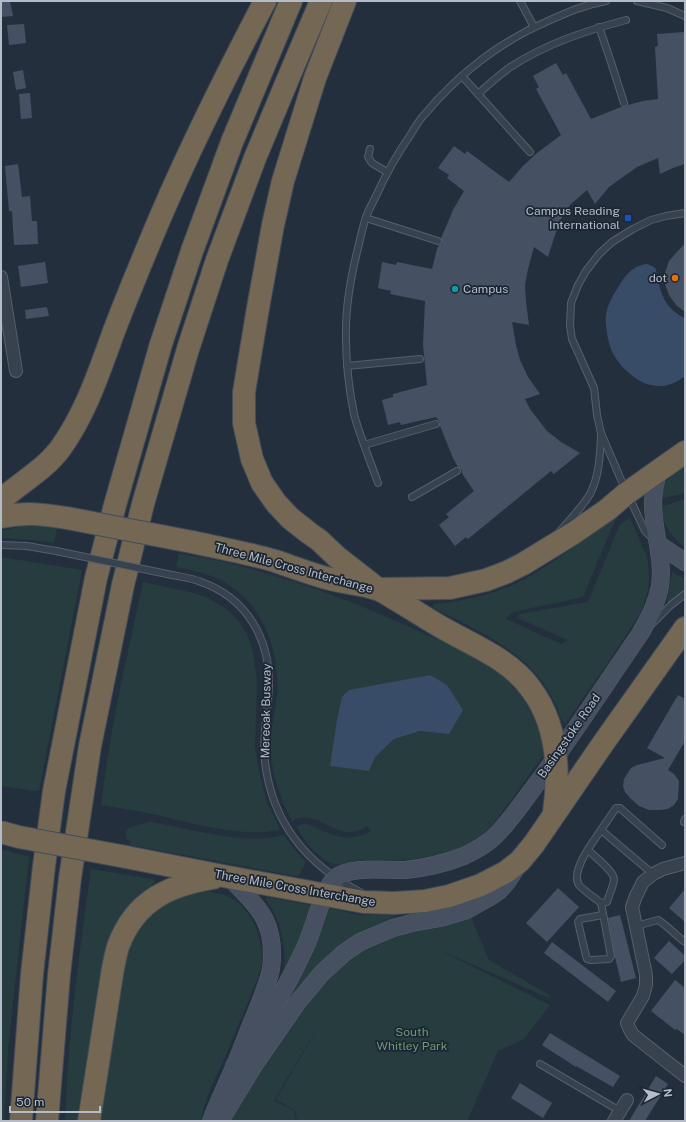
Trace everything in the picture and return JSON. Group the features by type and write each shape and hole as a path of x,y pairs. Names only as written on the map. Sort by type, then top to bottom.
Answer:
{"highway":[{"path":"1,500 33,476 46,464 59,450 77,423 96,382 114,331 149,243 186,159 229,69 264,1"},
{"path":"21,1121 32,974 54,791 96,578 160,344 232,142 291,1"},
{"path":"48,1121 58,974 70,878 90,746 125,577 186,356 217,260 258,151 321,1"},
{"path":"345,1 315,78 283,181 273,225 244,392 244,423 252,459 262,483 276,504 300,527 319,540 337,557 378,589 434,589 465,586 497,576 536,557 607,510 627,493 685,452"},
{"name":"Three Mile Cross Interchange","path":"1,517 18,514 41,514 67,518 252,555 329,579 378,589 506,664 532,689 546,715 554,741 557,783 554,816 539,839 520,861 506,872 490,881 449,896 425,901 395,903 364,902 330,886 226,877 19,837 1,832"},
{"path":"554,816 602,745 682,634"},
{"path":"89,1121 113,968 119,945 125,931 141,909 160,894 195,880 226,877"}],"main road":[{"name":"Basingstoke Road","path":"330,886 350,872 359,870 406,870 427,867 461,857 482,847 501,830 556,756 640,634 652,611 660,586 661,568 653,503 654,491 659,471"},
{"path":"658,544 685,562"},
{"path":"220,1121 297,1003 332,963 360,942 381,932 401,925 455,914 467,910 492,896 507,882 520,861"},
{"path":"210,1121 234,1066 269,976 272,961 272,951 268,928 264,918 248,896 226,877"},
{"path":"234,1066 259,1031 284,991 304,950 318,909 330,886"}],"street":[{"path":"1,278 16,371"},
{"path":"685,863 663,869 653,874 643,882 632,907 646,975 646,985 643,996 627,1023 633,1035 685,1076"},
{"path":"617,1116 627,1100"}],"lane":[{"path":"520,1 534,27"},
{"path":"378,483 354,414 346,337 347,304 354,264 366,218 387,172 424,115 451,85 462,76 489,55 534,27 588,3 606,1"},
{"path":"637,1 667,8 685,16"},
{"path":"478,94 509,68 541,50 566,38 626,20"},
{"path":"599,27 624,104"},
{"path":"462,76 530,152"},
{"path":"370,149 368,157 372,164 387,172"},
{"path":"658,544 645,531 601,433 594,388 572,339 570,326 571,303 576,289 586,271 599,254 612,242 633,228 651,220 685,213"},
{"path":"366,218 438,241"},
{"path":"348,366 420,358"},
{"path":"364,445 436,424"},
{"path":"536,557 567,524 589,496 598,469 601,433"},
{"path":"412,497 457,471"},
{"name":"Mereoak Busway","path":"1,545 27,546 56,551 198,581 221,591 242,608 254,624 262,642 267,661 269,686 264,748 266,767 272,794 282,819 298,844 318,864 330,886"},
{"path":"640,634 685,594"},
{"path":"588,850 613,875 614,879 607,902 601,902 580,886 577,879 577,873 584,855 616,808 620,808 662,845"},
{"path":"601,830 653,874"},
{"path":"601,902 611,956 609,959 587,959 578,922 580,919 603,914"},
{"path":"636,926 658,920 685,942"},
{"path":"540,1064 617,1116"}],"green space":[{"path":"685,465 685,493 664,498 659,497 669,478"},
{"path":"685,499 685,547 675,539 668,529 661,511 661,505 667,505"},
{"path":"617,516 583,597 513,612 506,618 561,644 568,640 518,618 519,614 588,602 620,524 630,518 648,562 649,579 645,601 640,614 565,724 545,686 521,659 479,631 433,607 434,604 456,601 486,594 522,581 554,561"},
{"path":"20,526 57,528 54,543 3,538 2,531"},
{"path":"179,554 242,566 347,600 466,653 505,679 521,696 538,729 543,746 543,756 492,825 484,833 468,844 450,852 420,858 361,860 338,864 325,860 306,842 296,826 308,824 346,838 362,835 371,831 367,826 349,832 342,831 307,817 292,821 278,789 272,764 272,725 277,695 276,665 273,650 262,621 254,608 244,597 223,581 203,573 176,567","holes":["430,675 449,734 420,731 394,739 375,757"]},
{"path":"1,557 82,570 39,791 1,786"},
{"path":"672,573 685,579 685,590 667,603 667,600"},
{"path":"143,582 194,593 208,598 228,610 238,620 247,634 253,651 257,680 255,747 266,800 280,829 267,832 235,831 199,825 139,811 101,805 114,721"},
{"path":"148,822 236,838 269,838 284,835 306,862 299,875 296,876 130,845 131,840 126,839 126,831 128,828"},
{"path":"1,849 29,857 8,1049 4,1121 1,1121"},
{"path":"91,869 153,879 155,882 130,906 82,1121 65,1121 66,1090 75,995"},
{"path":"204,891 231,898 242,906 251,918 258,933 262,959 257,980 209,1092 201,1121 98,1121 108,1038 130,938 161,903 190,893"},
{"path":"267,897 310,905 308,919 302,936 288,967 285,969 282,933 276,917 267,901"},
{"path":"328,908 360,915 394,915 395,917 348,940 273,1022 326,910"},
{"name":"South Whitley Park","path":"470,915 489,960 551,996 549,998 437,949 550,1005 524,1039 498,1051 467,1121 297,1121 295,1110 276,1100 328,1009 274,1101 294,1110 296,1121 227,1121 324,977 367,942"}],"water":[{"path":"647,264 655,268 660,290 671,309 685,318 685,376 676,382 665,386 650,385 630,374 618,362 610,346 607,334 606,317 613,297 630,271 638,266"},
{"path":"430,675 447,685 463,710 449,734 420,731 394,739 375,757 369,771 330,766 342,697 349,690"}],"building":[{"path":"1,1 10,1 13,16 1,17"},
{"path":"24,24 26,43 9,45 7,25"},
{"name":"Campus","path":"684,32 685,164 660,174 658,158 637,167 609,187 595,204 587,190 570,205 560,221 548,257 534,247 525,285 529,325 512,322 520,360 528,377 540,394 525,399 530,409 547,431 561,442 580,453 554,474 551,471 468,539 466,537 455,546 439,525 449,517 446,514 474,491 453,458 440,426 440,422 436,417 401,425 400,422 388,425 382,400 393,397 393,394 427,385 423,345 425,301 390,294 391,291 378,288 382,262 396,265 397,262 432,269 437,249 442,243 441,238 453,210 464,191 447,178 449,175 438,168 454,146 465,154 467,151 509,182 537,153 561,135 536,89 539,87 533,76 556,63 563,75 566,73 591,119 621,107 626,107 628,105 643,101 658,99 655,47 658,46 657,34"},
{"path":"23,70 26,88 16,90 13,72"},
{"path":"30,93 32,118 21,119 19,94"},
{"path":"18,164 22,197 30,196 32,221 37,221 38,244 14,245 12,211 9,211 5,166"},
{"name":"dot","path":"685,243 685,312 676,305 669,295 665,284 665,273 669,261"},
{"path":"45,262 48,283 21,287 18,266"},
{"path":"47,307 49,316 26,319 25,310"},
{"path":"678,695 685,699 685,741 668,770 674,774 679,781 678,799 674,805 668,809 649,810 639,806 625,792 623,786 624,779 631,768 665,758 647,748"},
{"path":"558,888 579,907 547,942 526,923"},
{"path":"685,889 685,922 669,908"},
{"path":"620,915 636,978 621,982 608,918"},
{"path":"669,941 685,956 685,960 672,974 654,958"},
{"path":"552,942 616,991 608,1002 544,953"},
{"path":"675,980 685,988 685,1035 677,1029 675,1030 651,1011"},
{"path":"550,1033 620,1076 613,1087 576,1067 542,1045"},
{"path":"656,1076 668,1084 645,1121 629,1121"},
{"path":"520,1083 552,1103 543,1118 511,1098"}],"place":[{"name":"Campus Reading International","path":"628,218"},
{"name":"dot","path":"675,278"},
{"name":"Campus","path":"455,289"}]}
